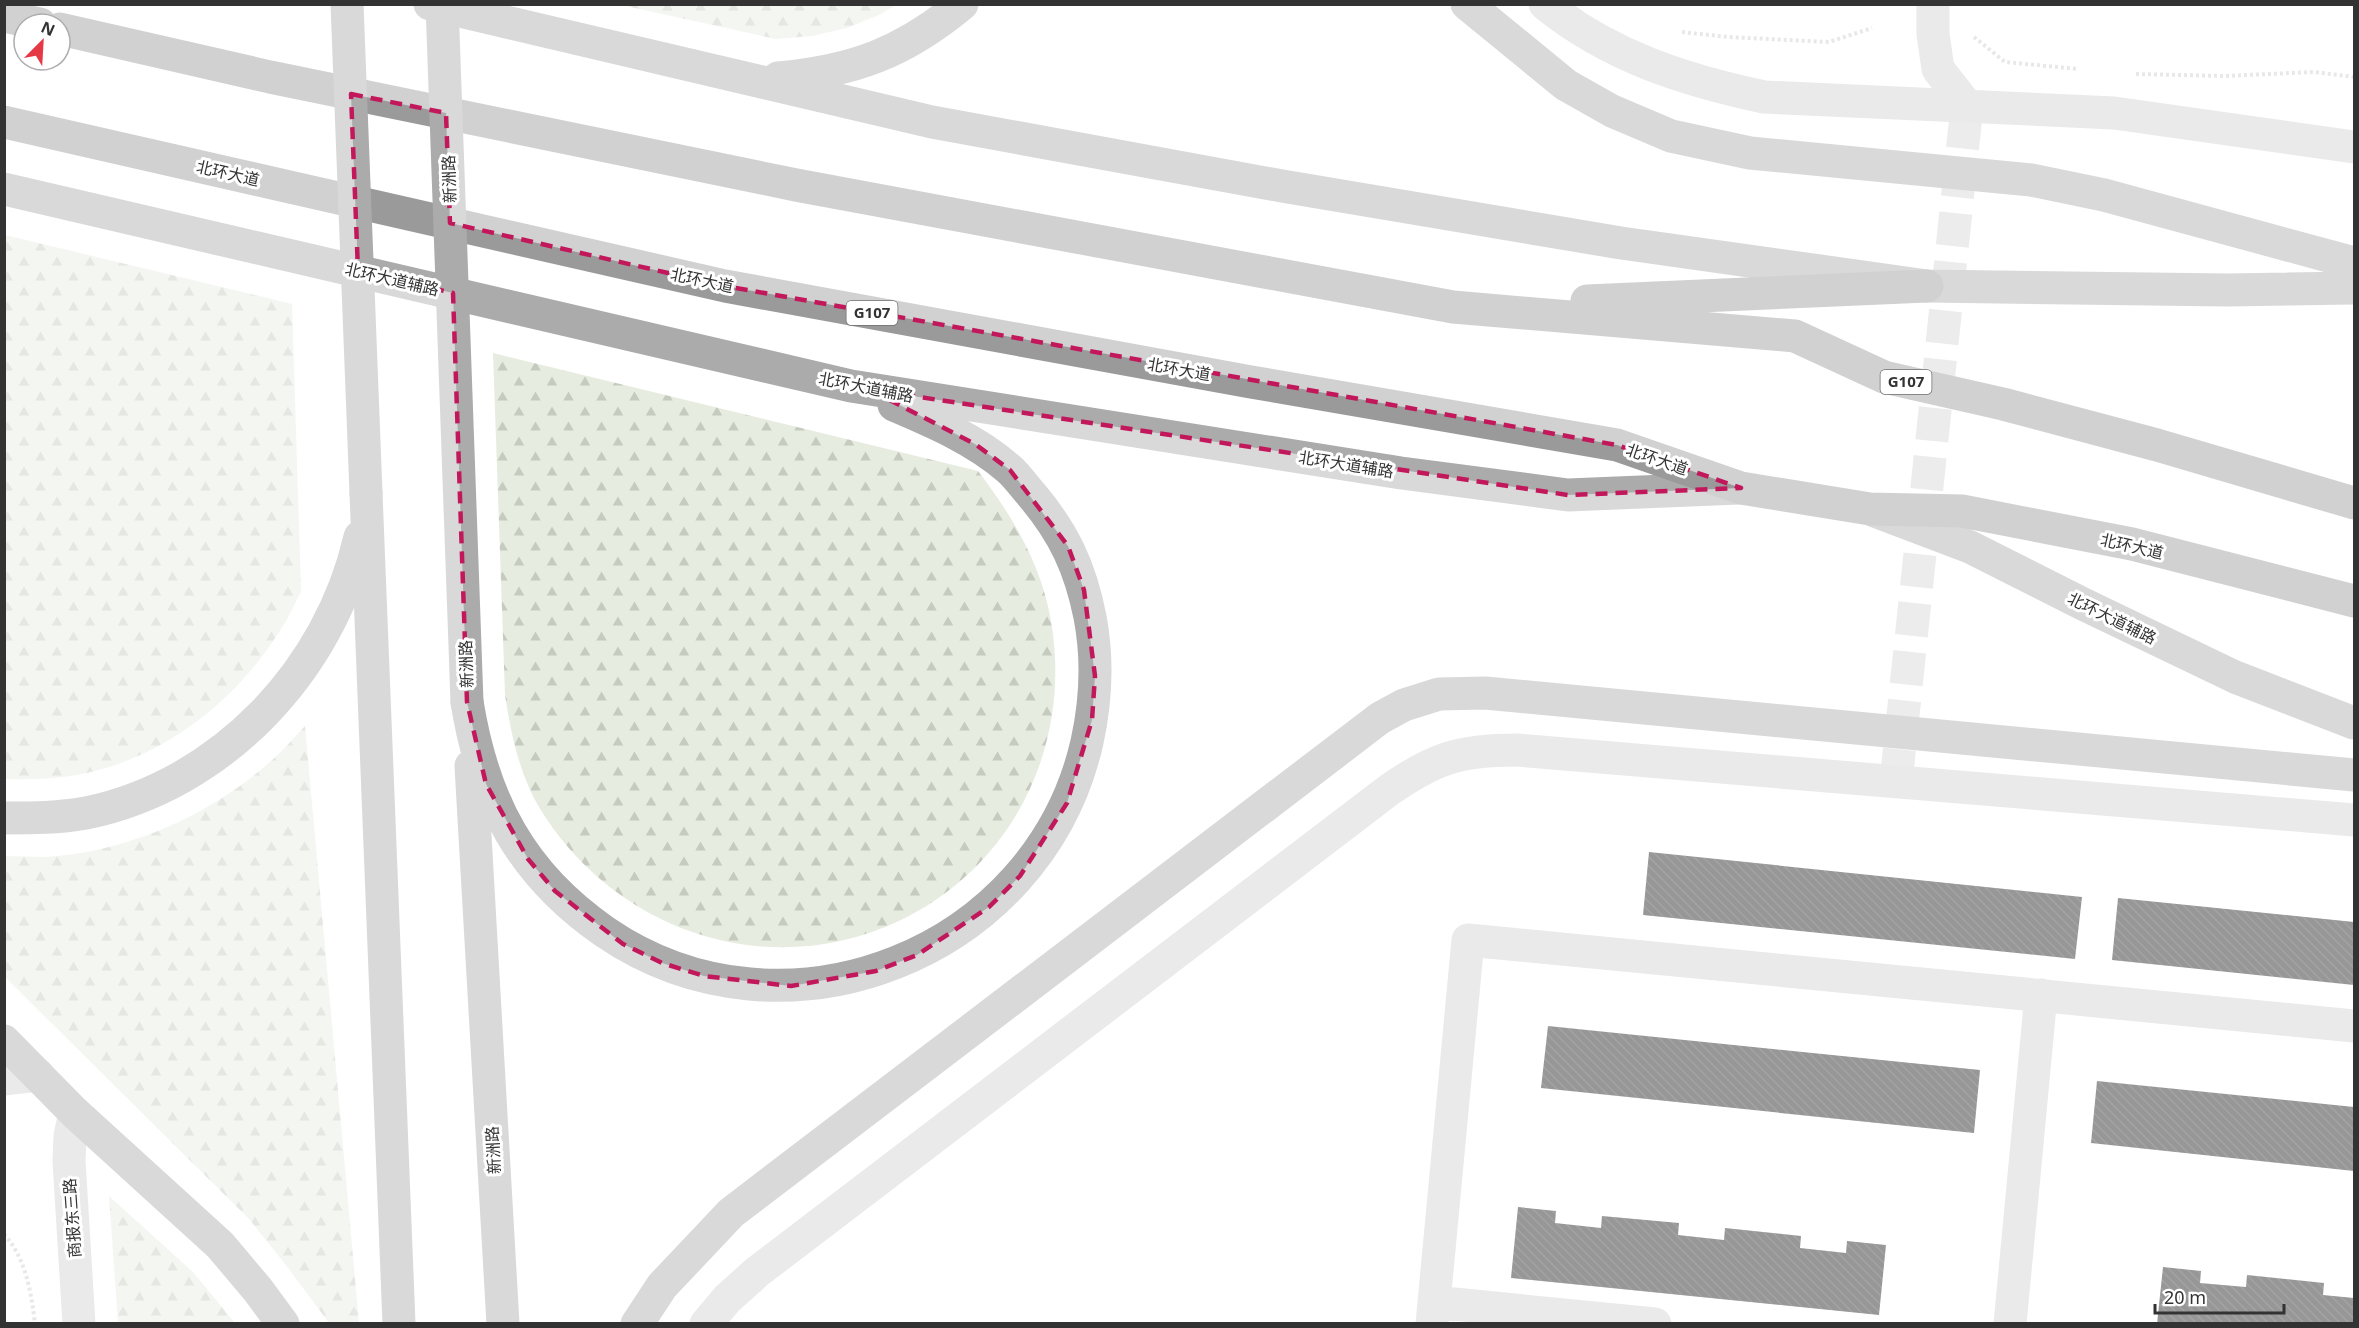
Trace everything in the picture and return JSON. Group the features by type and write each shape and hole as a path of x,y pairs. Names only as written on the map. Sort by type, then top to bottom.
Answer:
{"highway":[{"name":"G107","path":"72,32 270,77 784,182 1453,307 1795,336 1884,377 2003,404 2157,445 2355,503"},
{"name":"北环大道","path":"4,122 725,286 1251,382 1617,445 1741,488 1870,509 1973,514 2132,544 2355,601"},
{"path":"1453,307 1927,286"}],"main road":[{"path":"347,4 399,1323"},
{"path":"430,4 932,122 1282,186 1621,243 1927,286 2228,290 2355,288"},
{"name":"新洲路","path":"442,4 467,702 503,1323"},
{"path":"734,76 776,78 819,74 859,64 898,48 925,33 962,4"},
{"path":"1467,4 1566,85 1612,111 1671,136 1750,153 2031,180 2115,198 2355,263"},
{"name":"北环大道辅路","path":"4,189 851,386 1401,473 1568,495 1741,488"},
{"path":"4,214 76,206"},
{"path":"467,702 474,744 486,784 504,824 528,860 555,891 588,920 623,944 662,963 704,976 747,984 791,986 834,981 876,971 917,955 955,933 989,907 1020,876 1046,841 1067,803 1082,762 1092,720 1095,676 1093,633 1084,590 1068,546 1040,505 1010,470 975,444 851,386"},
{"path":"4,818 43,818 86,813 127,801 167,785 207,761 244,733 276,701 304,665 328,625 346,583 359,539 366,493"},
{"name":"北环大道辅路","path":"1870,509 1970,547 2235,677 2355,723"},
{"path":"637,1323 662,1286 731,1213 1371,725 1404,705 1439,694 1485,693 2355,775"},
{"path":"4,1041 75,1113 220,1245 283,1323"}],"street":[{"path":"1933,4 1933,34 1938,69 1967,106"},
{"path":"1560,11 1615,50 1667,72 1764,97 2114,113 2355,147"},
{"path":"706,1323 757,1272 1379,798 1416,771 1448,757 1480,750 1516,750 2355,820"},
{"path":"1655,1323 1433,1313 1468,940 2355,1026"},
{"path":"2010,1323 2041,995"},
{"path":"4,1079 38,1075"},
{"name":"商报东三路","path":"75,1113 69,1136 69,1161 79,1323"}],"path":[{"path":"1676,31 1728,37 1829,42 1872,28"},
{"path":"1974,36 2005,62 2083,70"},
{"path":"2129,74 2224,76 2314,72 2355,77"},
{"path":"4,1234 15,1247 31,1288 35,1323"}],"highlighted area":[{"path":"351,94 446,113 450,223 725,286 1617,445 1741,488 1568,495 886,392 884,397 975,444 1010,470 1068,546 1084,590 1095,676 1092,720 1067,803 1020,876 989,907 917,955 876,971 791,986 704,976 662,963 623,944 555,891 528,859 486,784 467,702 453,293 358,271"}],"green space":[{"path":"621,5 896,5 847,28 812,36 776,39"},
{"path":"5,235 292,304 301,591 284,624 263,655 239,684 181,733 113,766 77,775 50,778 5,779"},
{"path":"493,353 978,471 1000,501 1028,550 1047,602 1055,650 1054,698 1046,744 1031,787 1008,828 979,864 943,895 901,920 850,939 799,947 748,945 698,934 651,914 608,886 571,850 539,807 526,781 513,739 505,695"},
{"path":"305,726 359,1323 329,1323 249,1219 5,977 5,856 46,857 76,854 107,848 166,828 221,799 246,781 274,758"},
{"path":"109,1196 193,1272 235,1323 118,1323"}],"building":[{"path":"1649,852 2082,897 2075,959 1643,915"},
{"path":"2118,898 2354,922 2354,985 2112,960"},
{"path":"1548,1026 1980,1070 1974,1133 1541,1088"},
{"path":"2097,1081 2354,1107 2354,1171 2091,1143"},
{"path":"1518,1207 1556,1211 1555,1223 1601,1228 1602,1216 1679,1223 1678,1235 1724,1240 1725,1228 1801,1236 1800,1248 1846,1253 1847,1241 1886,1245 1879,1315 1511,1278"},
{"path":"2163,1267 2201,1271 2200,1283 2246,1287 2247,1275 2324,1283 2323,1295 2354,1298 2354,1324 2157,1324"}],"tunnel":[{"path":"1896,782 1967,106"}]}
